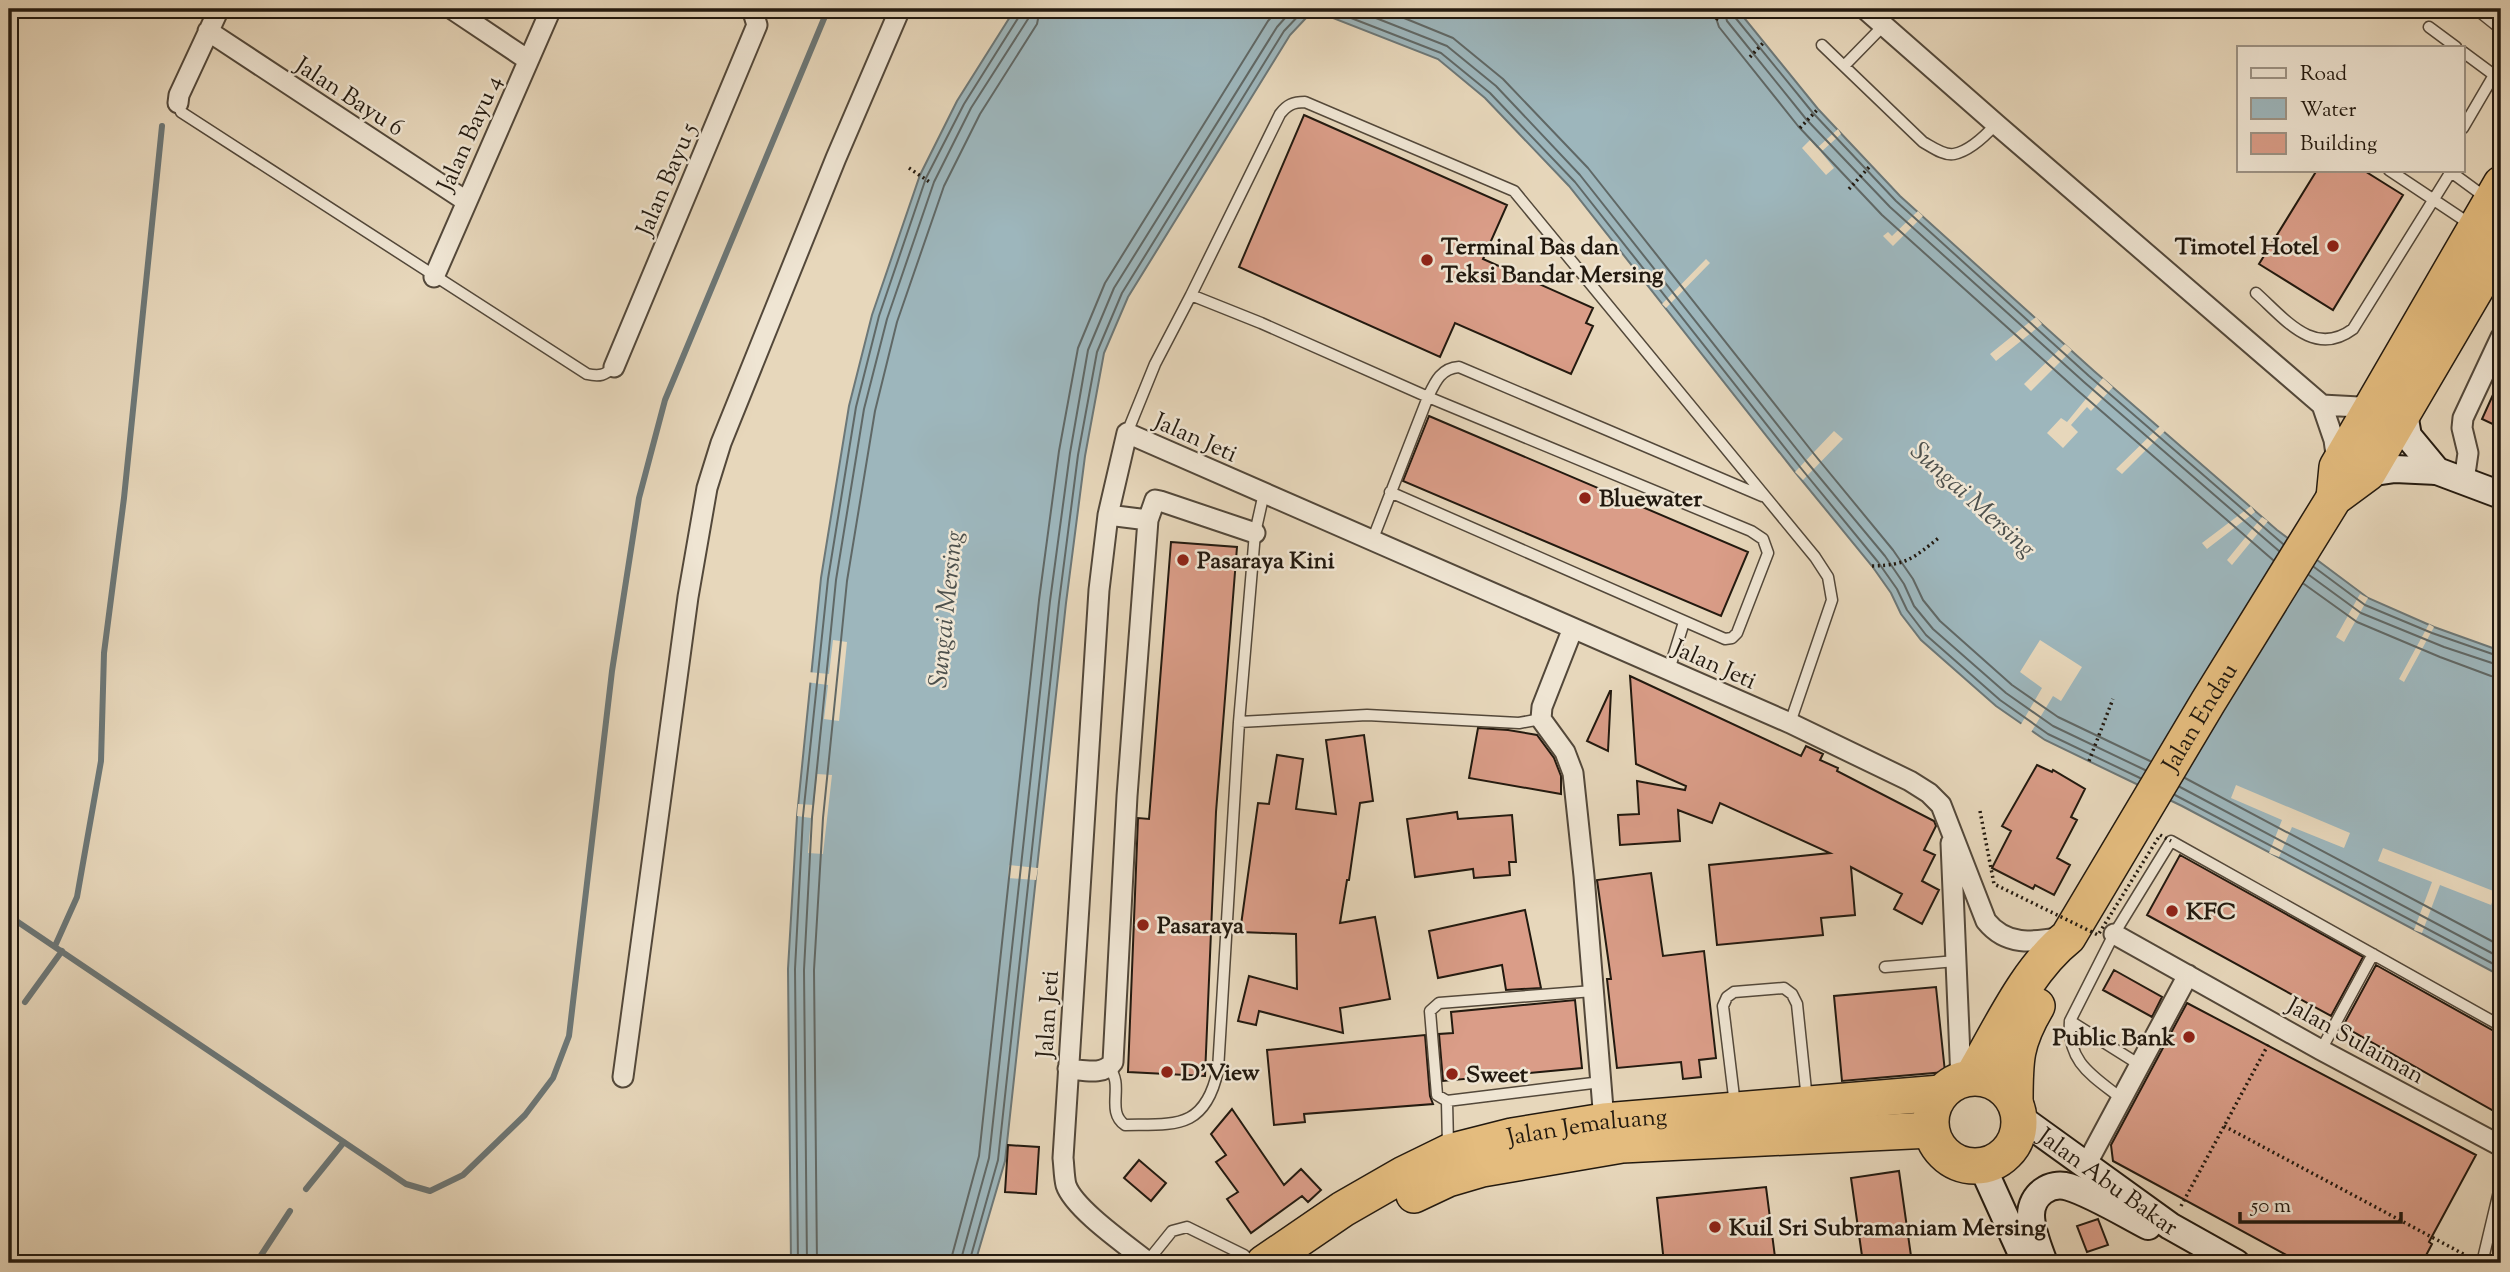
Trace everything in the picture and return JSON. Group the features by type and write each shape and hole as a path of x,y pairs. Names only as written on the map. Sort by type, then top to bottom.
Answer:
{"highway":[{"name":"Jalan Endau","path":"1958,1083 2050,951 2067,937 2095,892 2207,702 2390,407 2492,215"},
{"name":"Jalan Endau","path":"2017,1110 2015,1061 2020,1037 2064,960 2067,937"},
{"path":"1989,1080 2004,1088 2017,1110 2018,1133 2013,1145 1994,1162 1982,1166 1962,1164 1945,1155 1934,1139 1931,1116 1935,1103 1958,1083 1989,1080"},
{"name":"Jalan Jemaluang","path":"1264,1263 1343,1209 1449,1152 1512,1136 1604,1121 1808,1104 1958,1083"},
{"name":"Jalan Jemaluang","path":"1301,1263 1413,1195 1448,1179 1482,1169 1622,1145 1931,1129"}],"street":[{"path":"178,103 179,95 219,9"},
{"path":"452,9 528,60"},
{"name":"Jalan Bayu 4","path":"435,277 551,9"},
{"name":"Jalan Bayu 5","path":"614,367 757,25 752,9"},
{"path":"623,1077 688,597 707,488 721,443 836,158 900,9"},
{"path":"1865,9 2322,405 2346,479 2395,469 2437,471 2501,495"},
{"name":"Jalan Bayu 6","path":"208,32 466,201"},
{"path":"2464,481 2468,453 2462,428 2463,418 2501,337"},
{"path":"2322,405 2390,407 2408,436 2437,471"},
{"name":"Jalan Jeti","path":"1148,1263 1088,1214 1073,1198 1066,1185 1063,1158 1099,590 1108,515 1127,433 1790,723 1910,780 1930,793 1941,805 1986,921 1993,929 2013,941 2030,942 2067,937"},
{"path":"1068,1069 1104,1071 1114,1062 1127,796 1148,520 1152,504 1155,500 1160,500 1255,533"},
{"path":"1108,515 1148,520"},
{"path":"1573,628 1542,707 1541,719 1565,752 1573,773 1604,1121"},
{"path":"1950,823 1958,1083"},
{"name":"Jalan Sulaiman","path":"2115,934 2321,1050 2501,1146"},
{"path":"2085,1165 2188,975"},
{"name":"Jalan Abu Bakar","path":"2017,1110 2085,1165 2170,1226 2236,1263"},
{"path":"1982,1166 2026,1263"},
{"path":"2045,1263 2031,1214 2035,1201 2042,1191 2051,1185 2068,1186 2153,1228 2170,1226"}],"lane":[{"path":"2476,9 2501,29"},
{"path":"1844,66 1884,25"},
{"path":"2429,27 2455,46"},
{"path":"1822,45 1923,142 1941,152 1954,155 1984,136 1996,124"},
{"path":"2464,53 2497,78 2464,127"},
{"path":"1127,433 1155,364 1286,106 1304,102 1514,191 1815,556 1828,576 1832,600 1790,723"},
{"path":"178,103 181,112 587,374 606,374 614,367"},
{"path":"2392,172 2435,201 2492,215"},
{"path":"2256,293 2307,336 2326,340 2344,336 2354,329 2450,172"},
{"path":"2452,172 2492,215"},
{"path":"1191,295 1751,531 1763,539 1768,554 1737,633 1725,639 1390,492"},
{"path":"1372,541 1428,397 1443,372 1450,368 1459,367 1766,497"},
{"path":"1110,1068 1117,1081 1115,1113 1118,1120 1125,1125 1184,1122 1195,1116 1214,1088 1239,723 1255,533 1264,493"},
{"path":"1669,670 1684,622"},
{"path":"1239,723 1367,715 1519,723 1541,719"},
{"path":"2122,1099 2084,1069 2070,1043 2070,1021 2115,934 2171,841 2501,1026"},
{"path":"2321,1050 2373,954"},
{"path":"1885,967 1955,961"},
{"path":"1736,1109 1723,1006 1727,997 1734,992 1784,988 1792,994 1797,1004 1808,1104"},
{"path":"1593,991 1439,1003 1434,1006 1430,1011 1437,1095 1447,1101 1601,1082"},
{"path":"2070,1021 2140,1065"},
{"path":"1447,1101 1449,1152"},
{"path":"2481,1263 2501,1183"},
{"path":"1148,1263 1172,1231 1187,1227 1244,1255 1252,1263"}],"path":[{"path":"1716,20 1724,9"},
{"path":"1750,57 1765,41"},
{"path":"1800,128 1818,109"},
{"path":"1849,189 1871,164"},
{"path":"909,168 930,183"},
{"path":"1872,566 1896,565 1911,560 1940,537"},
{"path":"2089,761 2113,699"},
{"path":"1980,811 1994,884 2098,935 2160,835 2171,841"},
{"path":"2170,1226 2279,1026"},
{"path":"2224,1126 2481,1263"}],"water":[{"name":"Sungai Mersing","path":"1015,9 1737,9 1818,109 1900,196 2094,371 2277,530 2368,598 2434,627 2501,651 2501,976 2182,806 2045,740 1996,706 1921,640 1901,614 1891,593 1872,566 1569,186 1485,98 1438,59 1323,14 1306,18 1290,35 1128,297 1104,353 1085,456 1066,603 1005,1161 975,1263 791,1263 788,969 797,816 821,578 849,406 872,315 920,175 957,101"}],"pier":[{"path":"1838,129 1841,134 1821,152 1834,168 1826,175 1802,148 1810,140 1817,148"},
{"path":"1918,211 1923,216 1893,246 1883,236 1888,232 1892,236"},
{"path":"1706,259 1710,263 1666,308 1662,304"},
{"path":"2036,317 2042,324 1996,361 1990,354"},
{"path":"2065,344 2072,350 2031,391 2024,384"},
{"path":"2103,378 2113,387 2091,411 2087,407 2071,425 2078,432 2063,448 2047,433 2061,418 2067,422"},
{"path":"2160,426 2165,431 2122,474 2116,469"},
{"path":"1834,431 1843,439 1803,480 1795,472"},
{"path":"2251,506 2255,512 2207,549 2202,543"},
{"path":"2262,517 2268,521 2232,565 2227,560"},
{"path":"2360,594 2368,598 2344,642 2336,637"},
{"path":"2429,624 2434,627 2404,682 2399,679"},
{"path":"833,640 847,642 839,721 824,719 828,685 806,682 808,672 829,674"},
{"path":"2040,640 2082,667 2061,701 2053,696 2030,734 2020,726 2042,688 2020,672"},
{"path":"817,774 832,775 823,854 808,853 811,818 797,816 798,804 814,805"},
{"path":"2236,785 2350,833 2344,848 2292,827 2279,857 2269,853 2282,820 2231,798"},
{"path":"2383,848 2496,892 2491,905 2440,885 2422,933 2414,930 2432,882 2378,861"},
{"path":"1009,865 1038,868 1036,880 1008,878"}],"building":[{"path":"1304,115 1507,205 1483,259 1593,308 1586,323 1593,326 1571,374 1455,323 1440,357 1239,267"},
{"path":"2316,172 2366,172 2403,195 2333,310 2259,264"},
{"path":"2501,377 2501,428 2482,419"},
{"path":"1429,416 1748,552 1721,616 1403,481"},
{"path":"1171,542 1237,547 1216,812 1205,1076 1128,1072 1138,818 1149,819"},
{"path":"1630,676 1801,756 1806,746 1823,754 1820,760 1838,768 1837,771 1934,821 1936,826 1924,850 1935,855 1922,881 1939,890 1922,924 1894,909 1902,894 1851,867 1855,915 1821,918 1823,935 1717,945 1709,865 1830,853 1720,803 1712,823 1678,810 1680,841 1620,845 1618,815 1639,814 1637,781 1685,790 1686,786 1636,764"},
{"path":"1611,691 1608,751 1587,741"},
{"path":"1478,728 1537,735 1554,758 1561,776 1561,794 1469,778"},
{"path":"1364,735 1373,801 1360,803 1340,923 1375,917 1390,999 1340,1008 1343,1033 1259,1011 1256,1025 1238,1021 1249,976 1297,989 1296,934 1240,932 1258,803 1269,804 1277,755 1303,759 1296,809 1336,814 1326,740"},
{"path":"2037,765 2052,772 2053,770 2085,789 2071,817 2077,820 2057,858 2070,865 2054,895 2035,885 2033,889 1992,868 2011,831 2002,826"},
{"path":"1457,812 1458,819 1512,815 1516,862 1509,862 1510,875 1474,878 1473,869 1415,877 1407,819"},
{"path":"2180,855 2363,957 2331,1016 2147,915"},
{"path":"1651,873 1663,956 1704,951 1716,1058 1699,1060 1701,1077 1683,1079 1681,1062 1617,1068 1607,979 1611,979 1597,880"},
{"path":"1525,910 1541,988 1506,990 1502,965 1438,978 1429,931"},
{"path":"2376,965 2501,1035 2501,1115 2343,1026"},
{"path":"2114,970 2162,997 2152,1017 2103,990"},
{"path":"1936,987 1945,1072 1842,1081 1834,996"},
{"path":"1575,1000 1582,1068 1443,1081 1439,1034 1453,1033 1451,1012"},
{"path":"2187,1003 2476,1155 2429,1242 2432,1244 2422,1263 2301,1263 2113,1161 2111,1145"},
{"path":"1425,1035 1433,1104 1304,1114 1305,1122 1274,1125 1267,1050"},
{"path":"1232,1109 1284,1185 1301,1169 1321,1190 1308,1202 1302,1196 1251,1233 1227,1199 1238,1192 1216,1162 1226,1155 1211,1134"},
{"path":"1008,1145 1039,1147 1036,1194 1005,1192"},
{"path":"1139,1160 1166,1183 1151,1201 1124,1178"},
{"path":"1899,1171 1912,1263 1863,1263 1851,1178"},
{"name":"Kuil Sri Subramaniam Mersing","path":"1766,1187 1775,1257 1713,1263 1664,1263 1657,1198"},
{"path":"2098,1219 2108,1245 2087,1252 2077,1226"}],"waterway":[{"path":"9,916 406,1184 430,1191 463,1175 525,1115 553,1078 569,1036 612,671 639,498 665,400 828,9"},
{"path":"55,946 77,897 101,761 104,653 124,498 162,126"},
{"path":"25,1002 62,951"},
{"path":"306,1189 344,1142"},
{"path":"256,1263 290,1211"}],"place":[{"name":"Timotel Hotel","path":"2333,246"},
{"name":"Terminal Bas dan Teksi Bandar Mersing","path":"1427,260"},
{"name":"Bluewater","path":"1585,498"},
{"name":"Pasaraya Kini","path":"1183,560"},
{"name":"KFC","path":"2172,911"},
{"name":"Pasaraya","path":"1143,925"},
{"name":"Public Bank","path":"2189,1037"},
{"name":"D'View","path":"1167,1072"},
{"name":"Sweet","path":"1452,1074"},
{"name":"Kuil Sri Subramaniam Mersing","path":"1715,1227"}]}
